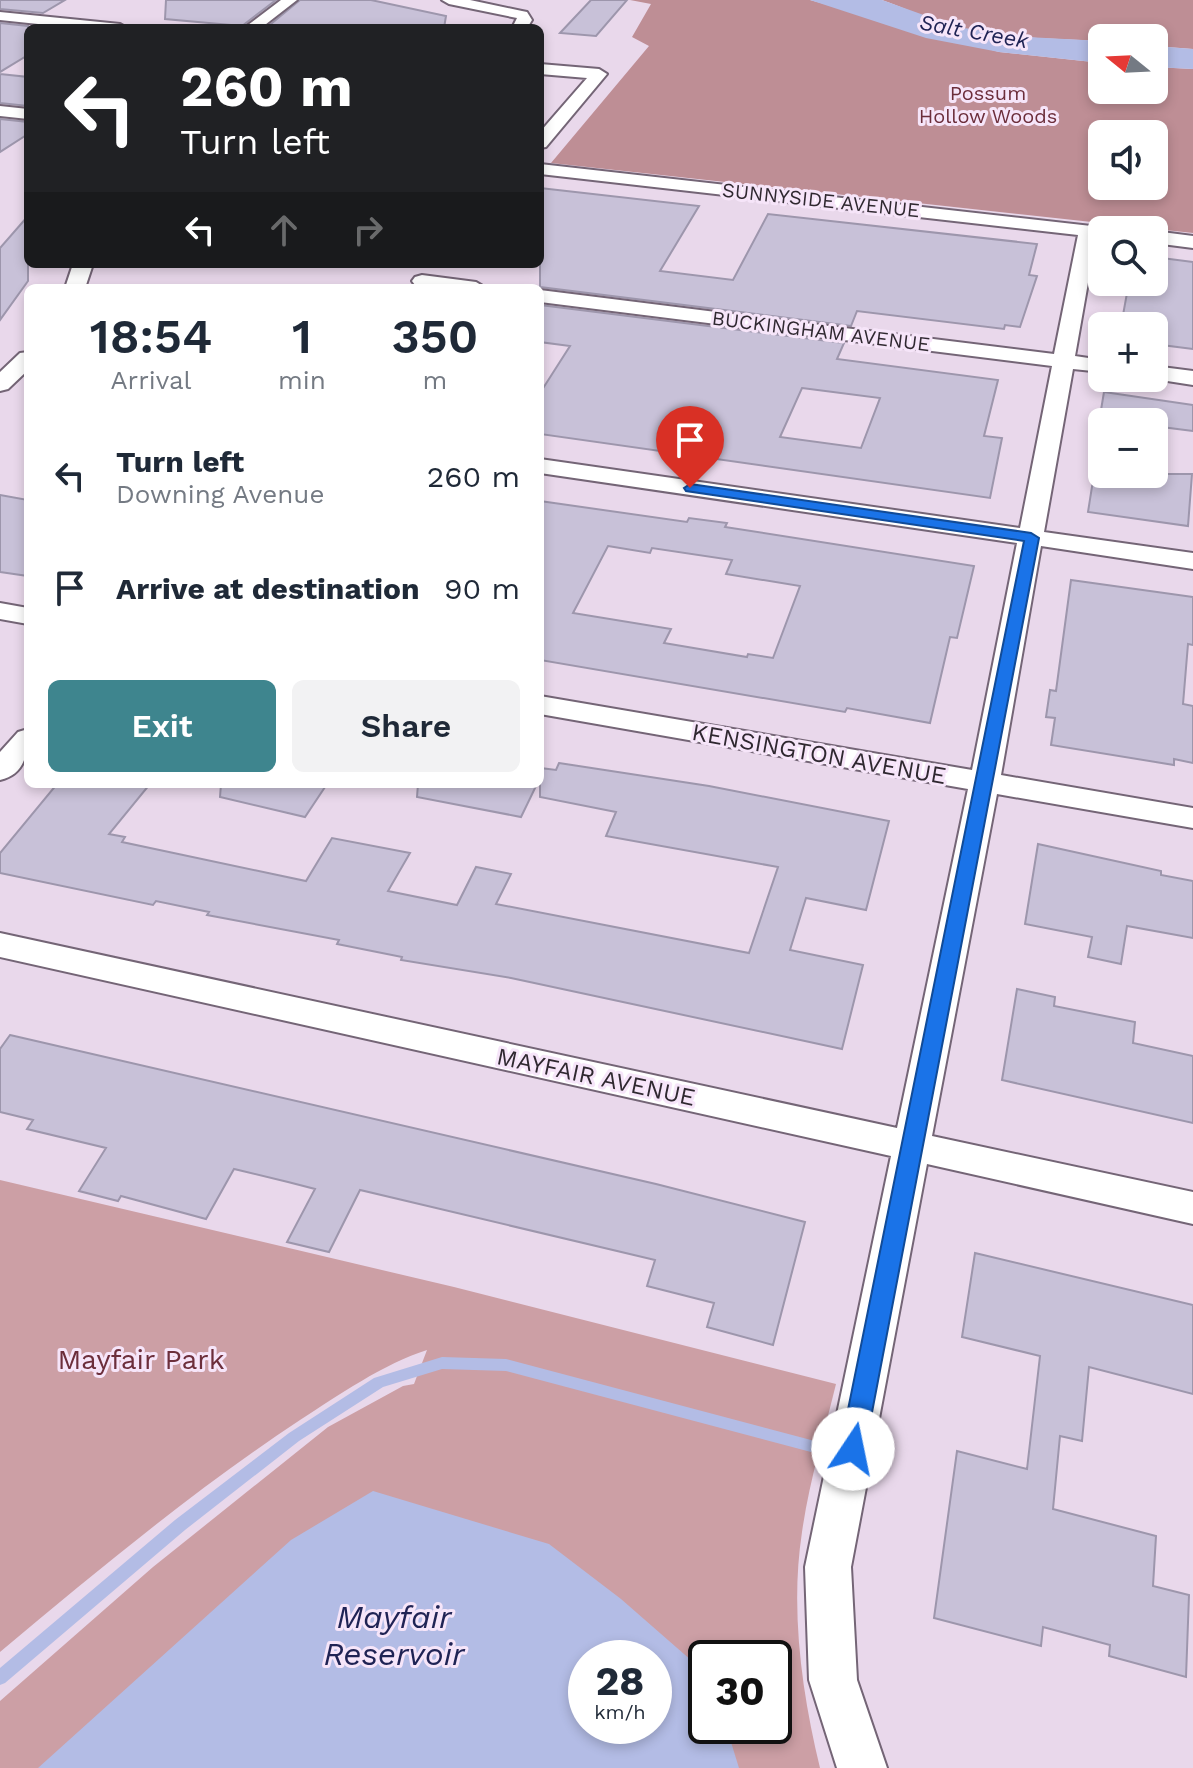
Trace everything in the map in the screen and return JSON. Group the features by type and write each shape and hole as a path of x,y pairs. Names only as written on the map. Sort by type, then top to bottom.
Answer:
{"street":[{"path":"257,24 290,0"},
{"path":"449,0 517,12 525,17 521,24"},
{"path":"0,16 80,24"},
{"path":"544,69 599,74 544,138"},
{"path":"0,111 24,114"},
{"name":"SUNNYSIDE AVENUE","path":"544,169 1088,230"},
{"path":"1168,239 1193,242"},
{"path":"862,1768 833,1680 828,1567 984,782 1061,361 1088,258"},
{"path":"420,284 434,268"},
{"name":"BUCKINGHAM AVENUE","path":"544,296 1088,364"},
{"path":"0,384 24,362"},
{"path":"1168,375 1193,378"},
{"path":"544,467 1193,561"},
{"path":"0,611 24,615"},
{"name":"KENSINGTON AVENUE","path":"544,706 1193,818"},
{"path":"0,771 24,743"},
{"name":"MAYFAIR AVENUE","path":"0,945 1193,1208"}],"green space":[{"name":"Possum Hollow Woods","path":"630,0 810,0 999,52 1088,62 1088,104 1168,104 1168,68 1193,69 1193,233 1168,230 1168,216 1088,216 1088,222 551,163 649,46 632,37 651,4"},
{"path":"882,0 1193,0 1193,49 1168,47 1168,24 1088,24 1088,40 1030,38 959,28"},
{"name":"Mayfair Park","path":"0,1180 454,1287 836,1384 805,1514 797,1591 803,1681 820,1768 0,1768 0,1701 153,1567 328,1427 403,1386 414,1384 427,1350 362,1381 300,1420 222,1474 0,1652"}],"water":[{"name":"Salt Creek","path":"810,0 882,0 957,27 1027,37 1088,40 1088,62 999,52 926,38"},
{"path":"1168,47 1193,49 1193,69 1168,68"},
{"name":"Mayfair Reservoir","path":"373,1491 549,1544 621,1599 668,1640 568,1640 568,1744 672,1744 672,1644 688,1658 688,1744 732,1744 739,1768 38,1768 291,1540"}],"building":[{"path":"0,0 65,0 43,13 0,9"},
{"path":"166,0 276,0 245,24 165,19"},
{"path":"300,0 371,0 446,16 445,24 271,24"},
{"path":"591,0 627,0 596,36 560,33"},
{"path":"0,23 24,26 24,57 0,72"},
{"path":"0,74 24,77 24,106 0,103"},
{"path":"0,119 24,122 24,137 0,152"},
{"path":"544,188 699,206 660,271 733,280 768,214 1037,244 1029,275 1037,276 1020,327 1005,325 1004,329 857,311 851,326 544,288 544,284 540,284 540,268 544,268"},
{"path":"24,221 24,268 28,268 28,281 0,320 0,248"},
{"path":"1168,259 1193,262 1193,349 1168,346 1168,312 1124,312 1126,296 1168,296"},
{"path":"544,306 844,343 837,359 998,380 984,436 1002,438 990,498 544,435 544,387 570,346 544,343","holes":["802,388 880,398 861,448 780,437"]},
{"path":"1104,392 1193,405 1193,431 1168,428 1168,408 1101,408"},
{"path":"1168,474 1192,474 1188,526 1088,512 1092,488 1168,488"},
{"path":"0,495 24,499 24,575 0,572"},
{"path":"544,502 687,522 689,518 727,523 725,527 974,566 957,638 950,637 930,723 847,708 845,712 544,661","holes":["608,546 650,553 652,548 732,560 726,574 800,586 773,658 748,654 747,657 664,643 671,629 573,613"]},
{"path":"1071,580 1193,597 1193,645 1188,644 1183,704 1193,706 1193,763 1174,759 1174,765 1051,745 1055,718 1046,717 1050,690 1056,691"},
{"path":"559,763 709,786 889,821 866,910 806,898 790,950 863,965 842,1049 511,978 401,960 402,957 337,944 339,940 207,915 209,912 156,901 153,905 0,873 0,853 54,788 147,788 109,834 125,837 122,842 306,881 332,838 410,853 388,891 457,905 476,867 511,874 496,904 749,953 778,867 606,836 616,812 540,797 540,788 544,788 544,768 556,770"},
{"path":"221,788 324,788 305,817 220,797"},
{"path":"418,788 535,788 521,817 417,797"},
{"path":"1038,844 1193,881 1193,938 1127,926 1121,964 1088,957 1092,937 1025,924"},
{"path":"1017,989 1055,997 1054,1006 1135,1022 1133,1043 1193,1056 1193,1123 1002,1080"},
{"path":"10,1035 656,1184 805,1222 773,1345 707,1327 714,1303 647,1286 655,1260 360,1190 329,1252 287,1242 315,1189 288,1182 234,1169 206,1219 121,1196 118,1201 79,1191 106,1148 27,1129 33,1120 0,1112 0,1049"},
{"path":"975,1253 1193,1305 1193,1394 1089,1367 1082,1441 1060,1436 1053,1509 1156,1536 1153,1586 1189,1595 1186,1677 1109,1656 1110,1645 1043,1627 1041,1646 934,1618 957,1451 1027,1469 1040,1356 962,1337"}],"waterway":[{"path":"0,1678 180,1525 294,1437 379,1382 442,1363 506,1365 811,1446"}],"route":[{"path":"690,488 1031,538 853,1449"}]}
